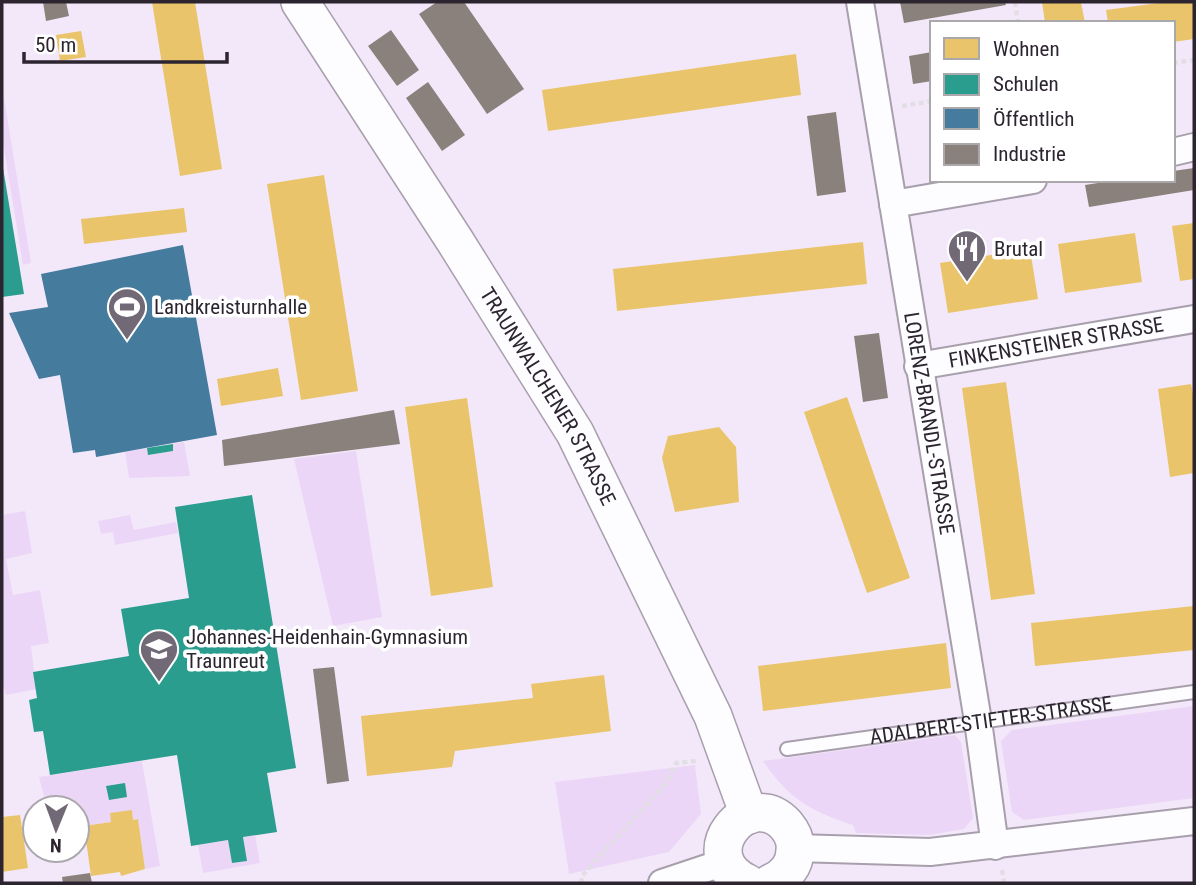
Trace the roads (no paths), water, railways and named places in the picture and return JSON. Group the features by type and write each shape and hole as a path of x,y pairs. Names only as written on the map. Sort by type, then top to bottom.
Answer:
{"main road":[{"name":"TRAUNWALCHENER STRASSE","path":"300,2 455,241 575,433 713,716 749,815"},
{"path":"736,873 724,839 730,828 749,815 760,813 781,820 794,838 796,848 788,871 771,883"}],"street":[{"name":"LORENZ-BRANDL-STRASSE","path":"860,2 978,721 995,846"},
{"path":"1175,152 1194,147"},
{"path":"893,204 1021,182"},
{"name":"FINKENSTEINER STRASSE","path":"918,366 1194,319"},
{"path":"796,848 930,852 1194,821"},
{"path":"662,883 736,873"}],"lane":[{"name":"ADALBERT-STIFTER-STRASSE","path":"787,748 1194,692"}],"place":[{"name":"Brutal","path":"967,283"},
{"name":"Landkreisturnhalle","path":"127,341"},
{"name":"Johannes-Heidenhain-Gymnasium Traunreut","path":"159,683"}]}
